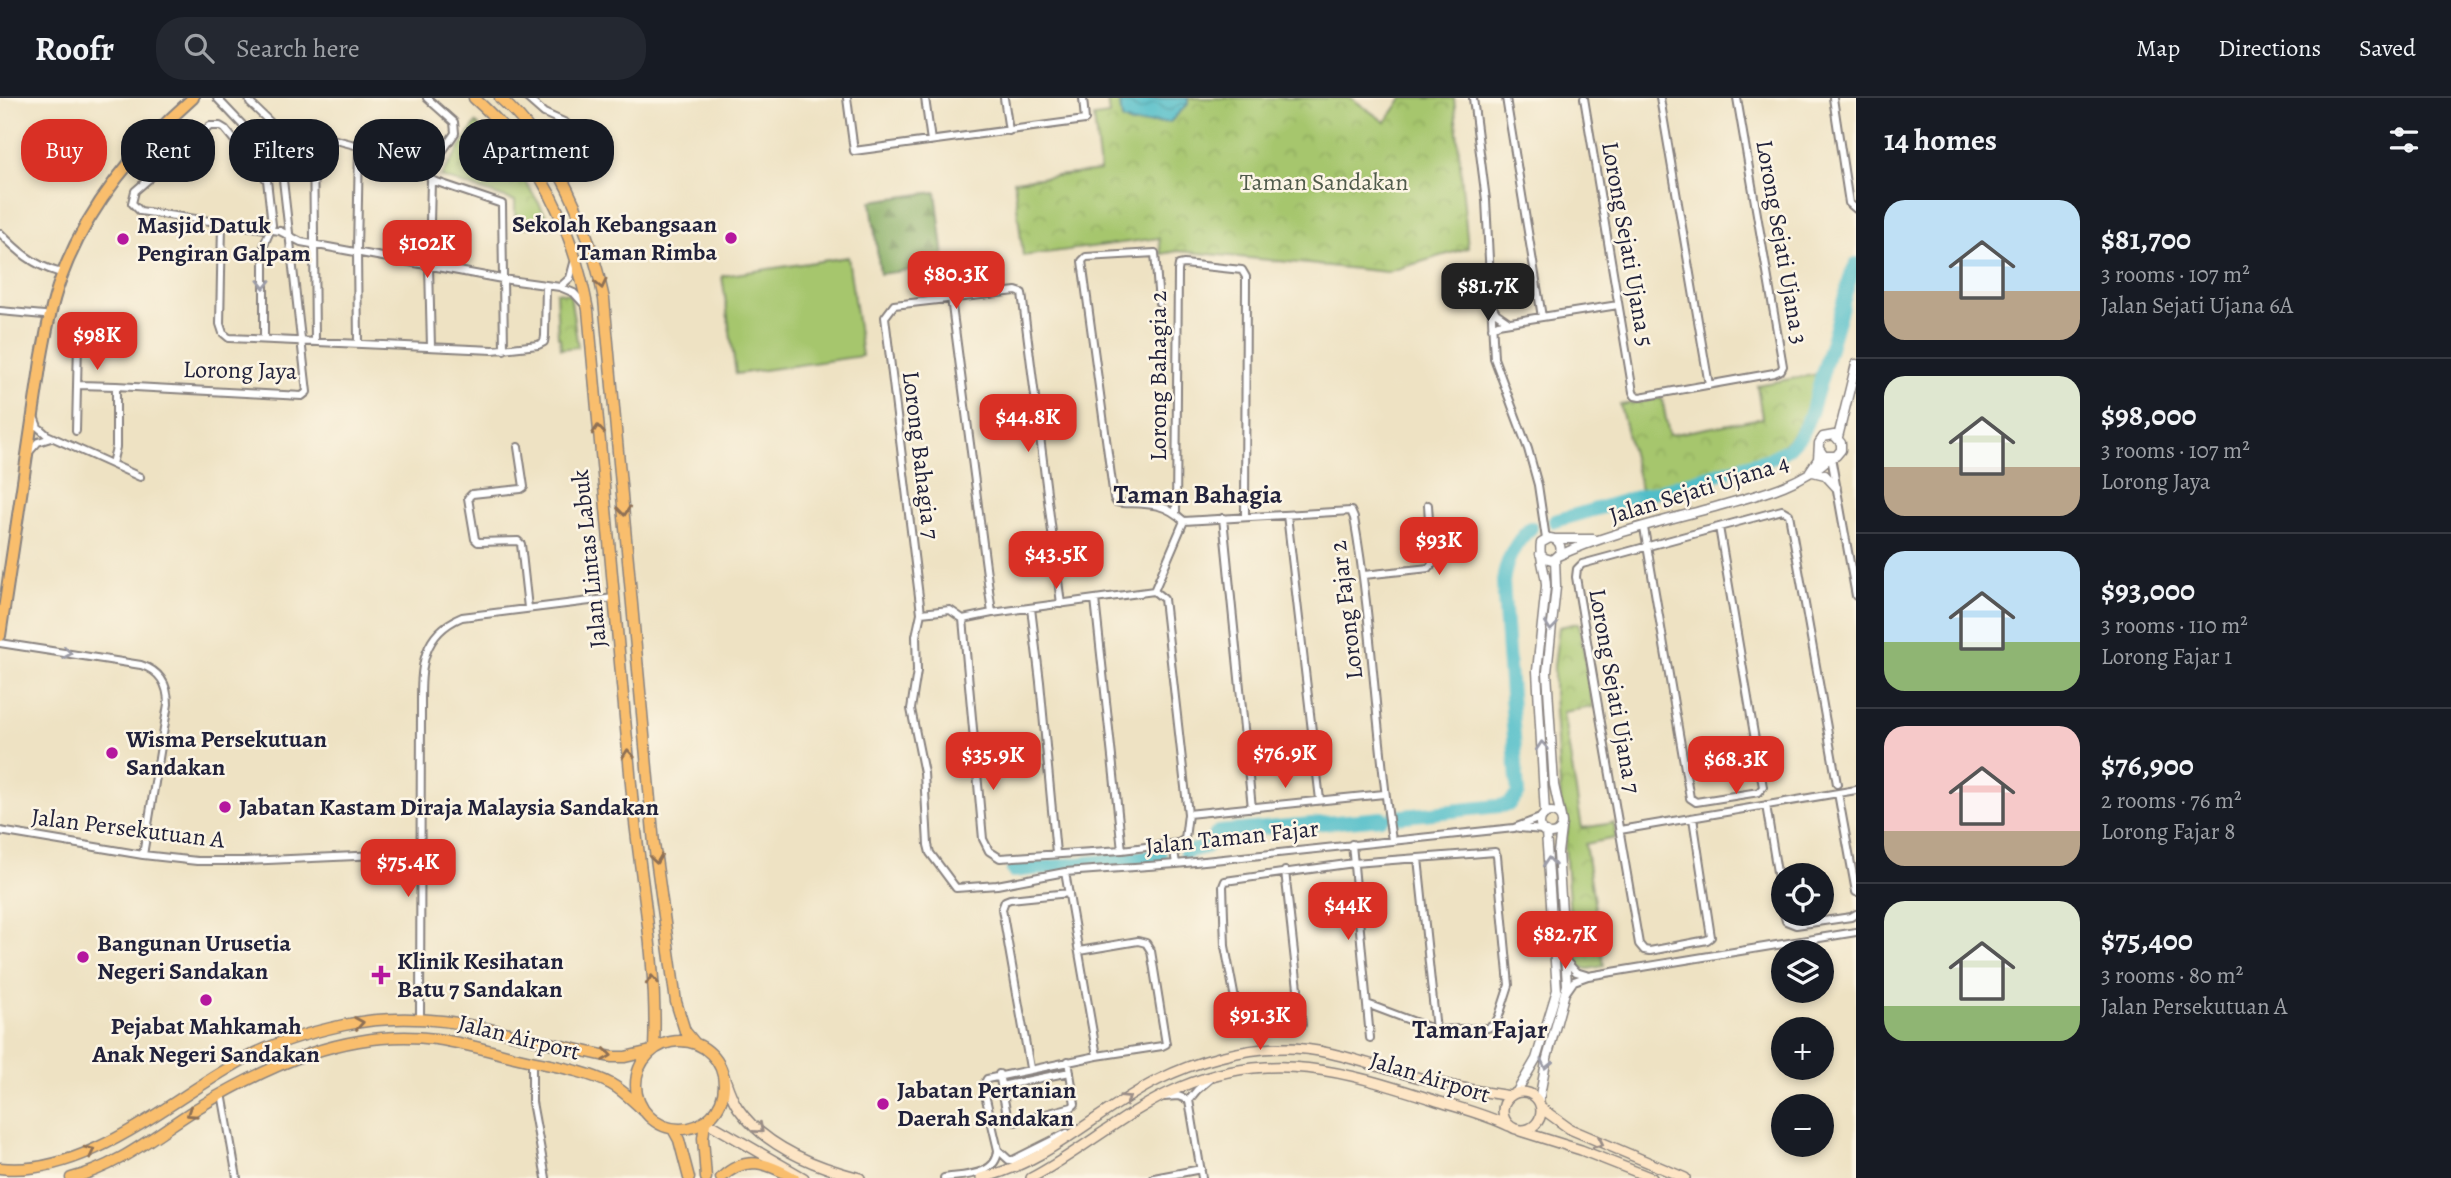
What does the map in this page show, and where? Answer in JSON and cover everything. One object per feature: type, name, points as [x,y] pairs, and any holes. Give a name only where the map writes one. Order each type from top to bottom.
[{"type":"highway","points":[[0,600],[35,360],[44,315],[58,272],[106,183],[118,167],[186,98]]},
{"type":"highway","points":[[0,636],[49,317],[67,262],[111,185],[138,152],[193,98]]},
{"type":"main road","name":"Jalan Lintas Labuk","points":[[474,98],[505,128],[534,164],[557,208],[575,253],[588,310],[638,853],[652,972],[655,1013],[652,1049]]},
{"type":"main road","name":"Jalan Lintas Labuk","points":[[506,100],[544,150],[572,198],[602,289],[629,554],[654,844],[676,1002],[685,1031],[694,1042]]},
{"type":"main road","name":"Jalan Airport","points":[[0,1168],[24,1169],[86,1154],[252,1055],[280,1044],[353,1024],[420,1018],[518,1034],[612,1056],[631,1056],[652,1049]]},
{"type":"main road","name":"Jalan Airport","points":[[71,1178],[84,1175],[127,1154],[222,1093],[261,1072],[307,1054],[344,1044],[379,1039],[435,1039],[480,1048],[610,1083],[644,1111]]},
{"type":"main road","points":[[804,1178],[706,1122],[685,1129],[673,1129],[657,1123],[644,1111],[637,1099],[635,1086],[642,1061],[652,1049],[668,1041],[694,1042],[707,1049],[717,1060],[737,1107],[761,1133],[784,1149],[833,1171],[858,1177]]},
{"type":"main road","name":"Jalan Airport","points":[[981,1178],[1021,1164],[1159,1080],[1196,1065],[1254,1051],[1288,1048],[1338,1055],[1421,1079],[1513,1094]]},
{"type":"main road","name":"Jalan Airport","points":[[1031,1178],[1178,1088],[1214,1075],[1273,1066],[1310,1067],[1356,1076],[1480,1113],[1509,1126]]},
{"type":"main road","points":[[706,1178],[703,1138],[706,1122],[722,1099],[723,1073]]},
{"type":"main road","points":[[1652,1178],[1509,1126],[1505,1121],[1503,1107],[1513,1094],[1529,1093],[1570,1129],[1685,1178]]},
{"type":"main road","points":[[1520,1131],[1529,1130],[1536,1125],[1541,1117],[1540,1105]]},
{"type":"main road","points":[[673,1129],[679,1140],[689,1178]]},
{"type":"main road","points":[[721,1178],[736,1167],[758,1163],[769,1164],[794,1178]]},
{"type":"street","points":[[180,109],[199,98]]},
{"type":"street","points":[[249,98],[250,103],[267,119]]},
{"type":"street","points":[[427,98],[454,122],[456,127],[445,148]]},
{"type":"street","points":[[527,98],[544,113],[556,119]]},
{"type":"street","points":[[847,98],[854,151],[1085,120],[1083,98]]},
{"type":"street","points":[[925,98],[931,141]]},
{"type":"street","points":[[1004,98],[1009,131]]},
{"type":"street","points":[[1474,98],[1486,200],[1492,345],[1497,369],[1528,449],[1550,539],[1560,546],[1547,672],[1554,785],[1561,817],[1558,853],[1566,993],[1546,1062],[1540,1105]]},
{"type":"street","points":[[1506,98],[1542,317]]},
{"type":"street","name":"Lorong Sejati Ujana 5","points":[[1584,98],[1635,396]]},
{"type":"street","points":[[1660,98],[1709,385]]},
{"type":"street","name":"Lorong Sejati Ujana 3","points":[[1635,396],[1774,373],[1783,366],[1737,98]]},
{"type":"street","points":[[1833,98],[1849,203],[1856,209]]},
{"type":"street","points":[[220,99],[238,119]]},
{"type":"street","points":[[264,339],[264,246],[270,230],[272,225],[267,180],[225,129],[215,125],[206,127],[135,191],[132,203],[140,211],[222,224],[270,230],[280,231],[301,242],[560,287],[574,293],[588,310]]},
{"type":"street","points":[[284,182],[300,341]]},
{"type":"street","points":[[313,182],[315,342]]},
{"type":"street","points":[[358,182],[358,344]]},
{"type":"street","points":[[431,182],[431,347]]},
{"type":"street","points":[[437,182],[502,204],[504,349]]},
{"type":"street","points":[[222,224],[220,324],[223,333],[229,338],[504,349],[538,345],[544,342],[546,285]]},
{"type":"street","points":[[0,233],[30,261],[58,272]]},
{"type":"street","points":[[560,287],[570,278],[575,253]]},
{"type":"street","points":[[1154,591],[1184,521],[1176,513],[1158,504],[1122,503],[1116,502],[1114,498],[1083,261],[1086,257],[1155,253],[1159,303]]},
{"type":"street","name":"Lorong Bahagia 2","points":[[1176,513],[1179,265],[1184,264],[1241,270],[1245,273],[1245,516]]},
{"type":"street","points":[[992,613],[951,298],[1016,290],[1022,293],[1061,604]]},
{"type":"street","name":"Lorong Bahagia 7","points":[[951,298],[894,305],[885,317],[921,613],[916,636],[917,671],[911,709],[924,773],[926,840],[930,853],[956,888]]},
{"type":"street","points":[[1490,302],[1496,313],[1508,322]]},
{"type":"street","points":[[1492,328],[1508,322],[1618,305]]},
{"type":"street","points":[[0,311],[44,315]]},
{"type":"street","points":[[1492,345],[1500,329],[1508,322]]},
{"type":"street","name":"Lorong Jaya","points":[[116,386],[302,396],[307,390],[300,341]]},
{"type":"street","points":[[76,430],[78,342]]},
{"type":"street","points":[[1834,435],[1856,364]]},
{"type":"street","points":[[78,385],[116,386],[116,447],[113,464]]},
{"type":"street","points":[[33,411],[38,427],[53,438],[140,477]]},
{"type":"street","points":[[1833,457],[1824,456],[1820,450],[1821,439],[1834,435]]},
{"type":"street","points":[[1834,435],[1842,447],[1833,457],[1856,597]]},
{"type":"street","points":[[26,459],[38,442],[53,438]]},
{"type":"street","points":[[518,447],[524,487],[472,494],[468,498],[475,540],[518,541],[521,544],[528,608]]},
{"type":"street","name":"Jalan Sejati Ujana 4","points":[[1809,474],[1820,450]]},
{"type":"street","name":"Jalan Sejati Ujana 4","points":[[1550,539],[1573,541],[1603,538],[1643,528],[1787,486],[1833,457]]},
{"type":"street","points":[[1809,474],[1825,475],[1837,489]]},
{"type":"street","points":[[1364,575],[1429,568],[1432,564],[1428,505]]},
{"type":"street","name":"Lorong Sejati Ujana 7","points":[[1693,818],[1711,937],[1707,940],[1644,950],[1639,944],[1576,577],[1577,569],[1582,564],[1786,510],[1789,514],[1837,784]]},
{"type":"street","name":"Lorong Fajar 2","points":[[1184,521],[1351,512],[1364,575],[1384,794],[1392,840]]},
{"type":"street","points":[[1287,515],[1320,800]]},
{"type":"street","points":[[1223,518],[1252,808]]},
{"type":"street","points":[[1643,528],[1692,801],[1762,789],[1719,527]]},
{"type":"street","name":"Jalan Sejati Ujana 4","points":[[1557,557],[1603,538]]},
{"type":"street","points":[[1513,1094],[1536,1059],[1557,990],[1544,831],[1541,823],[1544,816],[1537,686],[1546,586],[1540,554],[1541,543],[1550,539]]},
{"type":"street","points":[[1540,554],[1548,560],[1557,557]]},
{"type":"street","points":[[921,613],[950,610],[963,619],[1154,591],[1164,599],[1188,814],[1185,839],[1173,844],[1122,850],[1000,858],[989,851],[984,839],[963,619]]},
{"type":"street","points":[[420,1018],[421,705],[424,654],[439,631],[450,622],[472,615],[614,598]]},
{"type":"street","points":[[1095,599],[1122,850]]},
{"type":"street","points":[[1031,608],[1056,853]]},
{"type":"street","points":[[0,643],[141,665],[156,672],[162,679],[168,693],[168,704],[144,855]]},
{"type":"street","points":[[1620,830],[1856,790]]},
{"type":"street","points":[[1838,793],[1856,892]]},
{"type":"street","points":[[1188,814],[1384,794]]},
{"type":"street","points":[[1766,805],[1776,863]]},
{"type":"street","points":[[1514,828],[1552,812],[1561,817]]},
{"type":"street","points":[[1514,828],[1552,834],[1561,828]]},
{"type":"street","name":"Jalan Taman Fajar","points":[[956,888],[997,885],[1065,872],[1176,864],[1514,828]]},
{"type":"street","name":"Jalan Persekutuan A","points":[[0,831],[144,855],[197,860],[244,861],[422,853]]},
{"type":"street","points":[[1173,844],[1176,864]]},
{"type":"street","points":[[1352,844],[1370,1038]]},
{"type":"street","points":[[1234,994],[1225,946],[1225,881],[1231,878],[1354,863],[1495,852],[1509,985],[1495,1024],[1488,1028],[1436,1030],[1367,1004]]},
{"type":"street","points":[[1418,858],[1436,1030]]},
{"type":"street","points":[[1284,871],[1302,1025]]},
{"type":"street","points":[[1065,872],[1097,1056]]},
{"type":"street","points":[[1030,1068],[1002,909],[1005,901],[1010,899],[1069,893]]},
{"type":"street","points":[[1834,920],[1856,914]]},
{"type":"street","points":[[1566,993],[1574,981],[1588,976],[1856,932]]},
{"type":"street","points":[[944,1178],[987,1170],[998,1159],[984,1086],[987,1079],[1030,1068],[1162,1046],[1167,1040],[1151,951],[1146,943],[1134,941],[1079,951]]},
{"type":"street","points":[[1566,961],[1576,972],[1588,976]]},
{"type":"street","points":[[999,1074],[1008,1120],[1015,1122],[1075,1104],[1068,1061]]},
{"type":"street","points":[[532,1062],[533,1102],[546,1178]]},
{"type":"street","points":[[1001,1086],[1070,1072]]},
{"type":"street","points":[[1202,1178],[1189,1100],[1214,1075]]},
{"type":"street","points":[[222,1093],[237,1178]]},
{"type":"street","points":[[1162,1097],[1178,1096],[1189,1100]]},
{"type":"street","points":[[998,1150],[1009,1160],[1021,1158],[1099,1116]]},
{"type":"street","points":[[1154,1178],[1181,1176],[1201,1169]]},
{"type":"street","points":[[858,1177],[867,1178]]},
{"type":"green space","name":"Taman Sandakan","points":[[1107,98],[1351,98],[1385,122],[1403,98],[1454,98],[1468,248],[1387,272],[1178,251],[1161,254],[1159,238],[1023,256],[1014,181],[1100,171],[1094,117],[1109,115]]},
{"type":"green space","points":[[459,149],[459,182],[525,182],[552,227],[515,227],[515,201],[445,178],[445,171]]},
{"type":"green space","points":[[936,192],[945,266],[880,274],[871,201]]},
{"type":"green space","points":[[848,257],[862,356],[736,374],[722,276]]},
{"type":"green space","points":[[556,292],[570,294],[578,347],[561,349]]},
{"type":"green space","points":[[1818,374],[1801,422],[1778,449],[1766,456],[1641,490],[1620,405],[1662,398],[1669,435],[1762,418],[1757,385]]},
{"type":"green space","points":[[1579,623],[1593,707],[1563,712],[1582,828],[1614,823],[1616,838],[1585,844],[1604,966],[1588,969],[1577,966],[1573,958],[1565,846],[1569,823],[1561,803],[1554,695],[1554,666],[1559,627]]},
{"type":"water","points":[[1119,98],[1188,98],[1188,104],[1170,122],[1131,124],[1122,119]]},
{"type":"waterway","points":[[1555,521],[1769,459],[1788,449],[1801,435],[1811,413],[1856,264]]},
{"type":"waterway","points":[[1395,817],[1508,805],[1518,794],[1503,582],[1512,552],[1531,528]]},
{"type":"waterway","points":[[1186,852],[1206,847],[1218,832],[1382,818]]},
{"type":"waterway","points":[[1013,871],[1160,855]]},
{"type":"place","name":"Sekolah Kebangsaan Taman Rimba","points":[[731,238]]},
{"type":"place","name":"Masjid Datuk Pengiran Galpam","points":[[123,239]]},
{"type":"place","name":"Wisma Persekutuan Sandakan","points":[[112,753]]},
{"type":"place","name":"Jabatan Kastam Diraja Malaysia Sandakan","points":[[225,807]]},
{"type":"place","name":"Bangunan Urusetia Negeri Sandakan","points":[[83,957]]},
{"type":"place","name":"Klinik Kesihatan Batu 7 Sandakan","points":[[381,975]]},
{"type":"place","name":"Pejabat Mahkamah Anak Negeri Sandakan","points":[[206,1000]]},
{"type":"place","name":"Jabatan Pertanian Daerah Sandakan","points":[[883,1104]]},
{"type":"district","name":"Taman Bahagia","points":[[1198,494]]},
{"type":"district","name":"Taman Fajar","points":[[1480,1029]]}]
